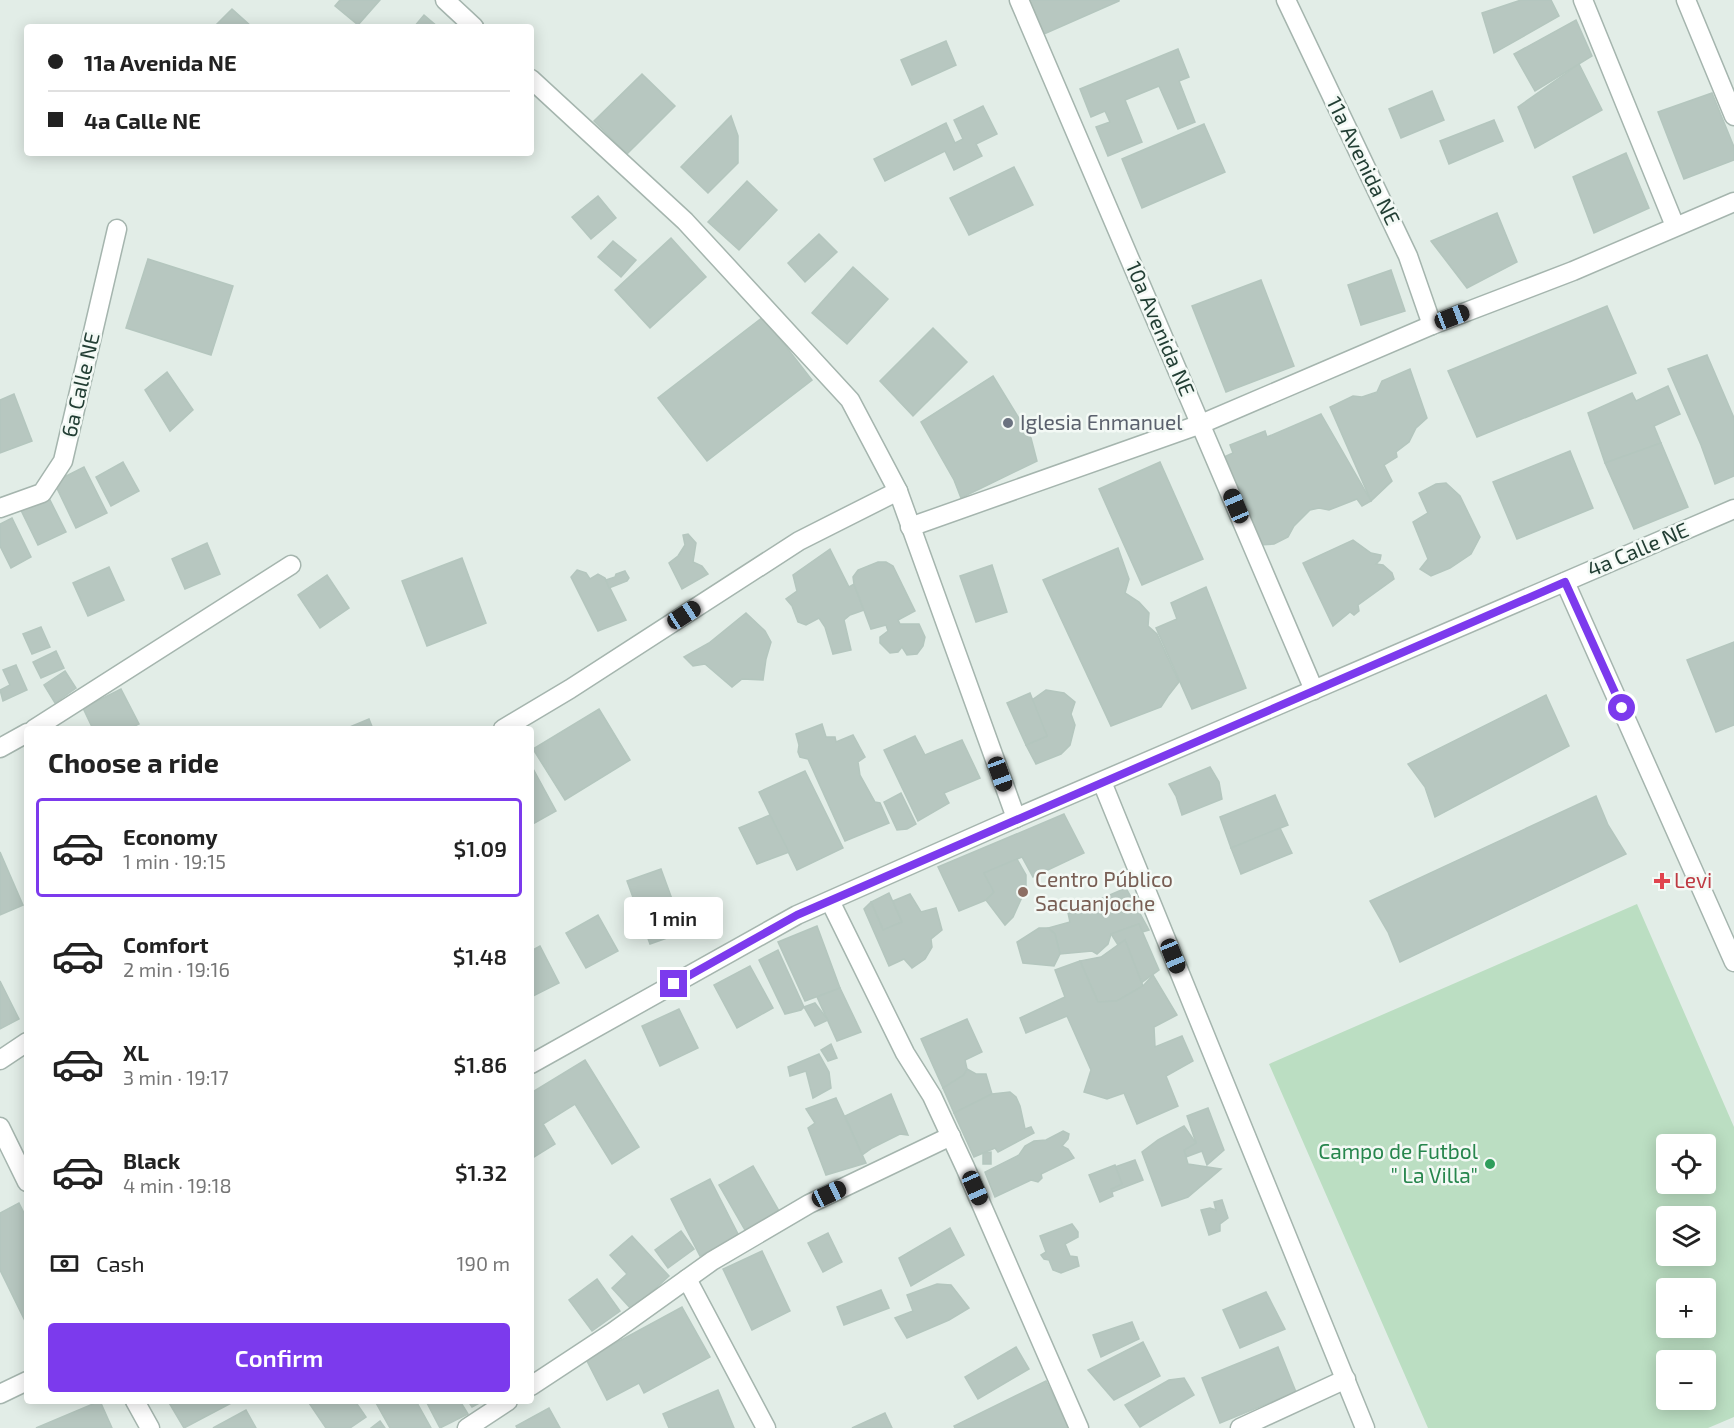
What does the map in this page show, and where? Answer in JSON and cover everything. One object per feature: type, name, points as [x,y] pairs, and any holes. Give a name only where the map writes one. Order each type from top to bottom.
[{"type":"street","points":[[445,0],[471,24]]},
{"type":"street","name":"10a Avenida NE","points":[[1020,0],[1314,690]]},
{"type":"street","name":"11a Avenida NE","points":[[1286,0],[1408,256],[1432,324]]},
{"type":"street","points":[[1583,0],[1675,226]]},
{"type":"street","points":[[1686,0],[1734,116]]},
{"type":"street","points":[[534,82],[685,221],[850,400],[898,491],[1016,818]]},
{"type":"street","points":[[910,527],[1201,424],[1432,324],[1574,272],[1675,226],[1732,207]]},
{"type":"street","name":"6a Calle NE","points":[[0,508],[42,493],[63,461],[117,229]]},
{"type":"street","points":[[508,726],[570,689],[799,541],[898,491]]},
{"type":"street","name":"4a Calle NE","points":[[534,1062],[797,915],[1016,818],[1734,509]]},
{"type":"street","points":[[39,726],[291,565]]},
{"type":"street","points":[[1565,582],[1734,962]]},
{"type":"street","points":[[0,748],[24,735]]},
{"type":"street","points":[[1102,782],[1365,1428]]},
{"type":"street","points":[[830,901],[900,1044],[932,1096],[951,1136],[1079,1428]]},
{"type":"street","points":[[0,1060],[24,1044]]},
{"type":"street","points":[[0,1127],[24,1176]]},
{"type":"street","points":[[534,1384],[613,1332],[712,1261],[809,1204],[951,1136]]},
{"type":"street","points":[[687,1279],[766,1428]]},
{"type":"street","points":[[1240,1428],[1346,1380]]},
{"type":"street","points":[[0,1394],[24,1382]]},
{"type":"street","points":[[137,1404],[150,1428]]},
{"type":"street","points":[[467,1428],[503,1404]]},
{"type":"green space","name":"Campo de Futbol \" La Villa\"","points":[[1637,904],[1734,1127],[1734,1417],[1708,1428],[1428,1428],[1269,1064]]},
{"type":"building","points":[[340,0],[380,0],[359,24],[335,6]]},
{"type":"building","points":[[1029,0],[1119,0],[1119,1],[1044,34]]},
{"type":"building","points":[[1521,0],[1551,0],[1559,16],[1494,53],[1482,13]]},
{"type":"building","points":[[232,9],[249,24],[217,24]]},
{"type":"building","points":[[424,15],[434,24],[416,24]]},
{"type":"building","points":[[1576,20],[1592,56],[1535,91],[1514,54]]},
{"type":"building","points":[[946,41],[956,65],[912,85],[901,60]]},
{"type":"building","points":[[1178,49],[1189,77],[1179,81],[1195,122],[1178,129],[1159,86],[1125,100],[1142,142],[1108,156],[1096,127],[1110,122],[1105,111],[1091,117],[1080,89]]},
{"type":"building","points":[[1579,64],[1602,110],[1535,148],[1518,107]]},
{"type":"building","points":[[642,74],[675,106],[627,154],[594,121]]},
{"type":"building","points":[[1432,91],[1444,120],[1401,138],[1389,109]]},
{"type":"building","points":[[1712,93],[1734,147],[1734,160],[1684,179],[1658,112]]},
{"type":"building","points":[[983,106],[997,134],[976,144],[982,156],[954,170],[945,151],[885,181],[874,159],[946,123],[955,143],[963,139],[954,120]]},
{"type":"building","points":[[731,116],[738,136],[738,163],[708,193],[681,167]]},
{"type":"building","points":[[1494,120],[1503,141],[1449,164],[1440,141]]},
{"type":"building","points":[[1204,124],[1225,172],[1142,208],[1122,159]]},
{"type":"building","points":[[1626,153],[1649,208],[1594,233],[1573,177]]},
{"type":"building","points":[[1014,167],[1033,205],[969,235],[950,198]]},
{"type":"building","points":[[747,181],[777,210],[739,250],[708,222]]},
{"type":"building","points":[[598,196],[616,218],[591,239],[572,217]]},
{"type":"building","points":[[1497,213],[1517,262],[1467,288],[1431,241]]},
{"type":"building","points":[[819,234],[837,252],[805,282],[788,263]]},
{"type":"building","points":[[671,238],[706,277],[650,328],[615,290]]},
{"type":"building","points":[[613,241],[636,260],[621,277],[598,257]]},
{"type":"building","points":[[148,259],[233,286],[211,355],[126,328]]},
{"type":"building","points":[[853,267],[888,299],[847,344],[812,313]]},
{"type":"building","points":[[1391,270],[1405,311],[1361,325],[1348,285]]},
{"type":"building","points":[[1261,280],[1294,366],[1226,392],[1192,306]]},
{"type":"building","points":[[1607,306],[1636,373],[1477,437],[1448,371]]},
{"type":"building","points":[[763,317],[812,380],[707,461],[658,398]]},
{"type":"building","points":[[933,328],[967,362],[913,416],[880,381]]},
{"type":"building","points":[[1707,355],[1734,418],[1734,476],[1715,484],[1668,369]]},
{"type":"building","points":[[1410,369],[1427,418],[1416,428],[1409,442],[1396,452],[1397,457],[1384,465],[1392,481],[1371,501],[1330,407],[1353,396],[1362,397],[1377,392],[1382,381]]},
{"type":"building","points":[[167,372],[193,410],[170,431],[145,390]]},
{"type":"building","points":[[993,376],[1031,438],[1037,461],[961,498],[954,480],[921,422]]},
{"type":"building","points":[[1668,386],[1680,414],[1654,426],[1661,443],[1605,463],[1588,413],[1632,393],[1636,401]]},
{"type":"building","points":[[14,394],[32,441],[0,453],[0,400]]},
{"type":"building","points":[[1321,414],[1371,501],[1362,506],[1357,499],[1329,510],[1319,508],[1310,510],[1294,526],[1288,537],[1274,544],[1259,545],[1222,458],[1233,453],[1230,445],[1265,431],[1267,437]]},
{"type":"building","points":[[1661,443],[1688,507],[1634,529],[1605,463]]},
{"type":"building","points":[[1570,451],[1593,508],[1517,539],[1493,482]]},
{"type":"building","points":[[123,462],[139,491],[111,506],[96,477]]},
{"type":"building","points":[[1160,462],[1203,559],[1142,585],[1099,489]]},
{"type":"building","points":[[84,467],[107,513],[76,528],[54,482]]},
{"type":"building","points":[[1446,483],[1460,496],[1480,537],[1471,554],[1450,568],[1431,576],[1420,569],[1428,559],[1413,522],[1428,513],[1419,493],[1436,484]]},
{"type":"building","points":[[42,484],[66,532],[38,545],[15,498]]},
{"type":"building","points":[[12,518],[31,557],[11,568],[0,546],[0,524]]},
{"type":"building","points":[[688,534],[696,543],[693,562],[702,566],[708,574],[682,589],[669,563],[678,556],[685,545],[683,535]]},
{"type":"building","points":[[1353,540],[1371,553],[1381,555],[1376,564],[1383,565],[1392,573],[1394,579],[1358,605],[1359,611],[1354,615],[1350,612],[1333,626],[1303,563]]},
{"type":"building","points":[[207,543],[220,574],[185,589],[172,559]]},
{"type":"building","points":[[1118,548],[1129,579],[1125,593],[1139,602],[1149,613],[1148,626],[1157,634],[1179,682],[1161,707],[1111,726],[1043,580]]},
{"type":"building","points":[[830,549],[849,587],[854,584],[864,610],[844,620],[851,650],[833,654],[825,627],[819,618],[806,625],[798,622],[792,606],[786,599],[797,591],[793,575]]},
{"type":"building","points":[[462,558],[486,623],[427,646],[402,581]]},
{"type":"building","points":[[878,562],[886,562],[893,566],[915,611],[898,620],[900,624],[919,624],[925,637],[923,646],[917,654],[907,655],[902,647],[898,652],[890,653],[880,643],[880,637],[888,631],[886,625],[871,629],[853,577],[858,570]]},
{"type":"building","points":[[992,565],[1007,612],[976,622],[960,576]]},
{"type":"building","points":[[109,567],[124,600],[88,616],[73,583]]},
{"type":"building","points":[[577,570],[586,573],[590,579],[598,574],[605,578],[626,620],[598,631],[571,577]]},
{"type":"building","points":[[625,571],[629,578],[627,581],[609,588],[606,580]]},
{"type":"building","points":[[327,575],[349,608],[320,628],[298,595]]},
{"type":"building","points":[[1206,587],[1246,688],[1192,709],[1156,628],[1177,619],[1171,603]]},
{"type":"building","points":[[746,613],[765,631],[771,642],[763,680],[742,679],[732,687],[705,664],[693,666],[684,657],[709,643]]},
{"type":"building","points":[[41,627],[50,647],[32,654],[23,634]]},
{"type":"building","points":[[1734,642],[1734,725],[1716,732],[1687,660]]},
{"type":"building","points":[[56,651],[64,668],[41,678],[33,662]]},
{"type":"building","points":[[16,665],[27,690],[3,701],[0,690],[10,685],[3,670]]},
{"type":"building","points":[[65,671],[76,688],[55,703],[44,685]]},
{"type":"building","points":[[121,689],[139,724],[135,726],[92,726],[83,708]]},
{"type":"building","points":[[1046,690],[1064,693],[1075,702],[1071,714],[1075,725],[1070,745],[1061,754],[1036,764],[1026,745],[1047,736],[1032,700]]},
{"type":"building","points":[[1030,693],[1047,736],[1026,745],[1007,703]]},
{"type":"building","points":[[1546,695],[1569,746],[1435,817],[1425,787],[1408,764]]},
{"type":"building","points":[[599,709],[630,760],[565,800],[534,748]]},
{"type":"building","points":[[369,719],[372,726],[352,726]]},
{"type":"building","points":[[822,724],[826,737],[835,737],[836,742],[853,735],[865,757],[858,762],[860,775],[875,802],[880,803],[889,823],[845,841],[808,759],[800,757],[798,752],[796,734]]},
{"type":"building","points":[[915,736],[925,755],[962,740],[980,778],[944,793],[949,803],[918,821],[884,750]]},
{"type":"building","points":[[1210,767],[1219,782],[1222,799],[1182,815],[1176,796],[1169,784]]},
{"type":"building","points":[[534,771],[556,811],[534,823]]},
{"type":"building","points":[[805,771],[843,848],[797,870],[759,792]]},
{"type":"building","points":[[901,793],[916,824],[907,829],[897,830],[884,802]]},
{"type":"building","points":[[1275,795],[1288,825],[1231,848],[1220,817]]},
{"type":"building","points":[[1596,796],[1608,825],[1626,854],[1400,962],[1388,932],[1370,901]]},
{"type":"building","points":[[1064,814],[1084,853],[1033,877],[1022,857],[984,873],[994,892],[986,900],[959,911],[938,867]]},
{"type":"building","points":[[770,815],[789,852],[757,864],[739,828]]},
{"type":"building","points":[[1280,828],[1292,853],[1241,874],[1231,848]]},
{"type":"building","points":[[0,852],[23,905],[0,915]]},
{"type":"building","points":[[1017,859],[1026,875],[1026,888],[1013,917],[1005,925],[986,900],[994,892],[984,873]]},
{"type":"building","points":[[661,869],[684,932],[650,944],[627,881]]},
{"type":"building","points":[[1126,888],[1149,930],[1142,932],[1139,924],[1111,934],[1108,944],[1097,954],[1092,951],[1060,954],[1055,934],[1048,928],[1070,922],[1068,913]]},
{"type":"building","points":[[889,893],[902,922],[883,930],[871,902]]},
{"type":"building","points":[[910,894],[921,912],[936,908],[942,930],[931,939],[932,947],[925,959],[912,968],[904,959],[889,966],[864,909],[871,902],[883,930],[902,922],[893,901]]},
{"type":"building","points":[[598,915],[618,951],[586,968],[566,933]]},
{"type":"building","points":[[1139,924],[1159,970],[1141,983],[1125,940],[1118,945],[1111,934]]},
{"type":"building","points":[[817,926],[840,988],[805,1001],[778,942]]},
{"type":"building","points":[[1039,928],[1048,928],[1055,934],[1060,954],[1054,966],[1023,963],[1017,942]]},
{"type":"building","points":[[1125,940],[1143,986],[1117,1001],[1098,1002],[1080,961],[1101,957]]},
{"type":"building","points":[[540,946],[559,983],[534,996],[534,949]]},
{"type":"building","points":[[778,950],[804,1007],[785,1014],[759,960]]},
{"type":"building","points":[[1080,961],[1098,1002],[1117,1001],[1143,986],[1153,975],[1177,1015],[1154,1027],[1155,1047],[1182,1036],[1193,1061],[1166,1076],[1178,1106],[1137,1124],[1124,1093],[1107,1099],[1084,1092],[1091,1070],[1067,1016],[1026,1033],[1020,1018],[1065,997],[1055,970]]},
{"type":"building","points":[[750,966],[773,1008],[737,1028],[714,985]]},
{"type":"building","points":[[0,981],[19,1019],[0,1029]]},
{"type":"building","points":[[840,988],[861,1032],[837,1041],[817,997]]},
{"type":"building","points":[[815,1003],[828,1020],[815,1026],[804,1007]]},
{"type":"building","points":[[679,1009],[698,1048],[660,1066],[642,1026]]},
{"type":"building","points":[[967,1019],[982,1052],[965,1060],[967,1069],[964,1075],[943,1088],[921,1039]]},
{"type":"building","points":[[831,1044],[837,1058],[828,1061],[821,1050]]},
{"type":"building","points":[[819,1054],[829,1072],[831,1088],[813,1098],[806,1071],[790,1076],[788,1067]]},
{"type":"building","points":[[585,1060],[639,1147],[612,1164],[575,1104],[543,1124],[555,1144],[534,1157],[534,1091]]},
{"type":"building","points":[[967,1069],[976,1074],[986,1074],[992,1094],[954,1113],[943,1088],[964,1075]]},
{"type":"building","points":[[1010,1092],[1016,1097],[1020,1106],[1025,1129],[1031,1127],[1034,1133],[998,1152],[995,1148],[974,1157],[954,1113],[992,1094]]},
{"type":"building","points":[[891,1094],[908,1135],[900,1134],[862,1155],[845,1116]]},
{"type":"building","points":[[836,1098],[866,1163],[826,1175],[808,1128],[815,1123],[806,1109]]},
{"type":"building","points":[[1208,1108],[1224,1150],[1207,1165],[1202,1151],[1186,1157],[1184,1150],[1196,1143],[1187,1116]]},
{"type":"building","points":[[1184,1126],[1196,1143],[1184,1150],[1188,1164],[1221,1169],[1188,1197],[1162,1206],[1142,1152]]},
{"type":"building","points":[[1063,1131],[1069,1134],[1062,1146],[1068,1149],[1074,1158],[1041,1174],[1042,1178],[1038,1182],[1031,1180],[995,1197],[985,1172],[1019,1155],[1025,1146],[1034,1141],[1046,1140]]},
{"type":"building","points":[[991,1152],[991,1164],[983,1164],[983,1153]]},
{"type":"building","points":[[1135,1160],[1143,1180],[1112,1192],[1111,1189],[1122,1184],[1115,1167]]},
{"type":"building","points":[[1115,1165],[1122,1184],[1111,1189],[1113,1196],[1100,1202],[1089,1175]]},
{"type":"building","points":[[753,1166],[779,1211],[745,1230],[719,1185]]},
{"type":"building","points":[[710,1179],[739,1236],[700,1256],[671,1199]]},
{"type":"building","points":[[1222,1200],[1228,1218],[1220,1224],[1220,1231],[1209,1235],[1201,1210],[1210,1208],[1216,1210],[1214,1202]]},
{"type":"building","points":[[19,1203],[24,1213],[24,1319],[0,1270],[0,1213]]},
{"type":"building","points":[[1072,1224],[1078,1232],[1078,1237],[1065,1244],[1070,1256],[1077,1257],[1079,1266],[1061,1273],[1053,1270],[1049,1260],[1044,1259],[1041,1255],[1046,1252],[1040,1236]]},
{"type":"building","points":[[950,1228],[964,1255],[911,1286],[899,1258]]},
{"type":"building","points":[[681,1231],[694,1249],[668,1268],[655,1250]]},
{"type":"building","points":[[828,1233],[842,1262],[823,1272],[808,1243]]},
{"type":"building","points":[[632,1236],[669,1276],[632,1310],[612,1288],[627,1274],[610,1255]]},
{"type":"building","points":[[762,1251],[790,1311],[752,1330],[723,1269]]},
{"type":"building","points":[[597,1279],[620,1311],[592,1331],[569,1300]]},
{"type":"building","points":[[937,1284],[951,1285],[969,1308],[949,1320],[907,1338],[895,1318],[913,1311],[907,1295]]},
{"type":"building","points":[[881,1290],[889,1308],[844,1325],[837,1307]]},
{"type":"building","points":[[1266,1292],[1285,1329],[1240,1348],[1223,1310]]},
{"type":"building","points":[[682,1307],[710,1357],[644,1393],[639,1383],[607,1400],[586,1359]]},
{"type":"building","points":[[1132,1322],[1139,1339],[1101,1357],[1093,1335]]},
{"type":"building","points":[[1143,1342],[1160,1376],[1114,1400],[1088,1370]]},
{"type":"building","points":[[1016,1347],[1029,1369],[978,1399],[965,1377]]},
{"type":"building","points":[[1278,1347],[1296,1392],[1220,1423],[1202,1378]]},
{"type":"building","points":[[1184,1378],[1194,1395],[1140,1427],[1125,1405],[1169,1380]]},
{"type":"building","points":[[1046,1381],[1069,1428],[955,1428],[954,1426]]},
{"type":"building","points":[[718,1390],[734,1428],[669,1428],[663,1414]]},
{"type":"building","points":[[93,1404],[101,1404],[112,1428],[36,1428]]},
{"type":"building","points":[[170,1404],[229,1404],[184,1428]]},
{"type":"building","points":[[310,1404],[357,1404],[366,1417],[350,1428],[326,1428]]},
{"type":"building","points":[[377,1404],[418,1404],[431,1428],[390,1428]]},
{"type":"building","points":[[428,1404],[462,1404],[468,1414],[440,1428]]},
{"type":"building","points":[[549,1408],[560,1428],[517,1428],[516,1426]]},
{"type":"building","points":[[246,1410],[256,1428],[213,1428]]},
{"type":"building","points":[[885,1413],[892,1428],[852,1428]]},
{"type":"building","points":[[380,1421],[385,1428],[371,1428]]},
{"type":"place","name":"Iglesia Enmanuel","points":[[1008,423]]},
{"type":"place","name":"Levi","points":[[1662,881]]},
{"type":"place","name":"Centro Público Sacuanjoche","points":[[1023,892]]},
{"type":"place","name":"Campo de Futbol \" La Villa\"","points":[[1490,1164]]},
{"type":"route","points":[[674,984],[797,915],[1016,818],[1565,582],[1622,708]]}]
